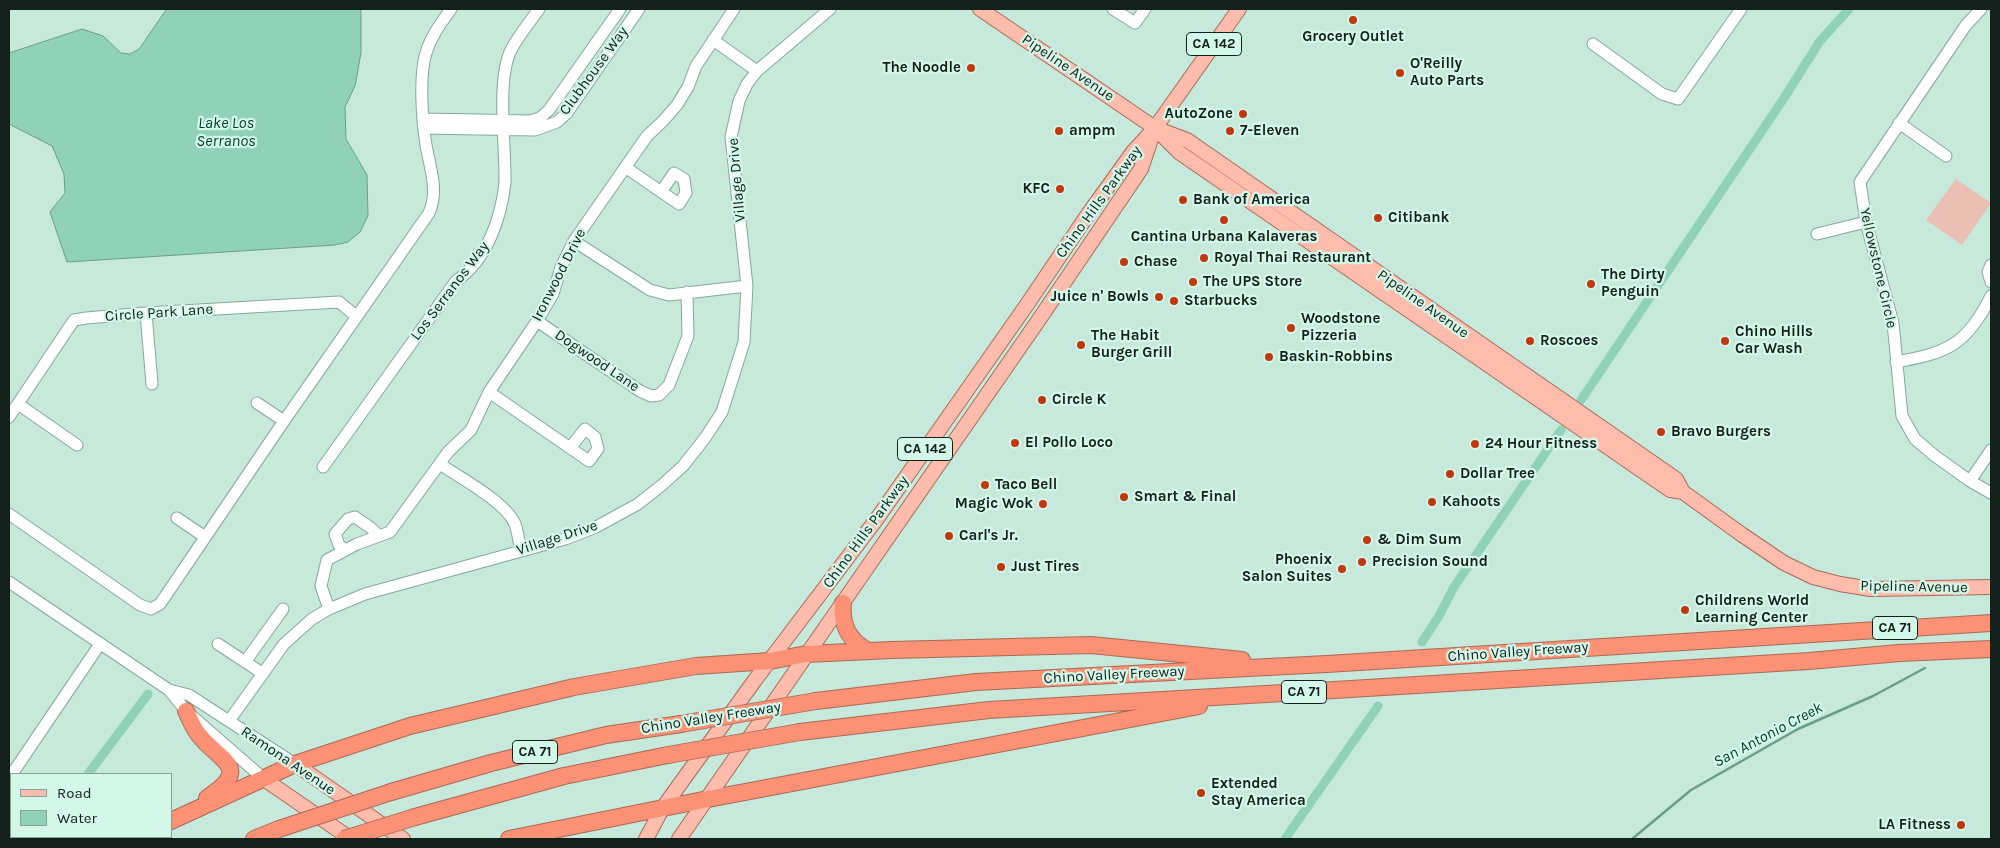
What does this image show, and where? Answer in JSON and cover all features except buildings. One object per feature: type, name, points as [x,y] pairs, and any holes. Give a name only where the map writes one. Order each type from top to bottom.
[{"type":"highway","points":[[843,602],[842,616],[850,637],[858,646],[868,651]]},
{"type":"highway","name":"Chino Valley Freeway","points":[[254,839],[391,792],[491,763],[606,735],[816,701],[976,682],[1297,665],[1991,623]]},
{"type":"highway","points":[[174,820],[295,764],[410,726],[574,687],[696,666],[770,661],[806,654],[1091,645],[1297,665]]},
{"type":"highway","name":"Chino Valley Freeway","points":[[344,839],[415,817],[564,776],[668,755],[800,732],[989,710],[1809,661],[1898,653],[1991,648]]},
{"type":"highway","points":[[509,839],[662,810],[708,799],[1261,694]]},
{"type":"highway","points":[[174,820],[221,789],[230,773],[228,762],[198,735],[186,711]]},
{"type":"main road","name":"Pipeline Avenue","points":[[980,9],[1155,128],[1187,140],[1581,421],[1670,490],[1683,492],[1796,570],[1826,581],[1870,589],[1991,587]]},
{"type":"main road","name":"Chino Hills Parkway","points":[[646,839],[662,810],[770,661],[876,520],[1127,159],[1155,128],[1239,9]]},
{"type":"main road","name":"Chino Hills Parkway","points":[[679,839],[1136,177],[1141,169],[1155,128]]},
{"type":"main road","name":"Ramona Avenue","points":[[295,764],[403,839]]},
{"type":"main road","name":"Ramona Avenue","points":[[264,779],[351,839]]},
{"type":"street","points":[[9,514],[140,605],[151,608],[160,604],[356,316],[429,213],[434,202],[435,190],[424,124],[423,79],[426,54],[436,31],[451,9]]},
{"type":"street","name":"Los Serranos Way","points":[[323,468],[456,280],[466,274],[489,240],[500,211],[504,190],[504,78],[506,63],[511,49],[539,9]]},
{"type":"street","name":"Clubhouse Way","points":[[504,125],[530,121],[540,118],[545,114],[620,9]]},
{"type":"street","name":"Clubhouse Way","points":[[424,124],[504,125],[535,130],[557,122],[566,114],[639,9]]},
{"type":"street","name":"Ironwood Drive","points":[[330,609],[321,586],[327,560],[345,550],[390,532],[448,452],[471,430],[489,392],[553,294],[561,267],[574,241],[647,136],[677,106],[688,87],[696,66],[734,9]]},
{"type":"street","name":"Village Drive","points":[[229,721],[284,644],[312,619],[365,594],[565,539],[596,527],[638,504],[683,466],[722,412],[744,342],[747,286],[731,137],[739,100],[747,84],[757,71],[830,9]]},
{"type":"street","points":[[1113,9],[1135,23],[1145,9]]},
{"type":"street","points":[[1593,44],[1662,94],[1678,99],[1741,9]]},
{"type":"street","name":"Yellowstone Circle","points":[[1981,9],[1966,25],[1860,182],[1866,222],[1892,323],[1902,416],[1915,439],[1970,481],[1991,493]]},
{"type":"street","points":[[712,40],[757,71]]},
{"type":"street","points":[[1899,124],[1946,156]]},
{"type":"street","points":[[625,167],[661,192]]},
{"type":"street","points":[[1817,234],[1866,222]]},
{"type":"street","points":[[574,241],[650,290],[669,295],[747,286]]},
{"type":"street","points":[[1991,265],[1988,272],[1991,282]]},
{"type":"street","name":"Dogwood Lane","points":[[537,320],[640,391],[652,396],[659,395],[670,385],[688,336],[687,292]]},
{"type":"street","points":[[1896,362],[1930,356],[1948,348],[1967,335],[1991,296]]},
{"type":"street","name":"Circle Park Lane","points":[[9,417],[74,320],[146,313],[339,302],[356,316]]},
{"type":"street","points":[[146,313],[152,384]]},
{"type":"street","points":[[489,392],[570,448]]},
{"type":"street","points":[[257,403],[284,421]]},
{"type":"street","points":[[18,404],[77,445]]},
{"type":"street","points":[[1970,481],[1991,450]]},
{"type":"street","points":[[440,464],[498,503],[509,513],[515,525],[521,551]]},
{"type":"street","points":[[345,550],[339,545],[336,534],[348,519],[355,517],[372,528],[379,536]]},
{"type":"street","points":[[177,518],[205,537]]},
{"type":"street","name":"Ramona Avenue","points":[[9,582],[170,690],[189,695],[295,764]]},
{"type":"street","points":[[245,662],[283,609]]},
{"type":"street","points":[[13,773],[100,644]]},
{"type":"street","points":[[218,644],[262,673]]},
{"type":"street","name":"Ramona Avenue","points":[[170,690],[186,711],[264,779]]},
{"type":"shaded area","points":[[1956,179],[1991,203],[1962,245],[1926,220]]},
{"type":"water","name":"Lake Los Serranos","points":[[167,9],[361,9],[361,53],[355,86],[345,107],[346,139],[367,175],[368,216],[360,232],[348,242],[335,245],[67,262],[50,212],[65,193],[64,174],[52,146],[9,124],[9,53],[82,29],[103,36],[121,53],[130,54],[139,49]]},
{"type":"waterway","points":[[1581,400],[1784,98],[1820,41],[1849,9]]},
{"type":"waterway","points":[[1422,642],[1439,616],[1454,587],[1561,430]]},
{"type":"waterway","name":"San Antonio Creek","points":[[1632,839],[1691,790],[1798,729],[1873,696],[1925,668]]},
{"type":"waterway","points":[[89,773],[148,694]]},
{"type":"waterway","points":[[1285,839],[1378,706]]},
{"type":"place","name":"Grocery Outlet","points":[[1353,20]]},
{"type":"place","name":"The Noodle","points":[[971,68]]},
{"type":"place","name":"O'Reilly Auto Parts","points":[[1400,73]]},
{"type":"place","name":"AutoZone","points":[[1243,114]]},
{"type":"place","name":"ampm","points":[[1059,131]]},
{"type":"place","name":"7-Eleven","points":[[1230,131]]},
{"type":"place","name":"KFC","points":[[1060,189]]},
{"type":"place","name":"Bank of America","points":[[1183,200]]},
{"type":"place","name":"Citibank","points":[[1378,218]]},
{"type":"place","name":"Cantina Urbana Kalaveras","points":[[1224,220]]},
{"type":"place","name":"Royal Thai Restaurant","points":[[1204,258]]},
{"type":"place","name":"Chase","points":[[1124,262]]},
{"type":"place","name":"The UPS Store","points":[[1193,282]]},
{"type":"place","name":"The Dirty Penguin","points":[[1591,284]]},
{"type":"place","name":"Juice n' Bowls","points":[[1159,297]]},
{"type":"place","name":"Starbucks","points":[[1174,301]]},
{"type":"place","name":"Woodstone Pizzeria","points":[[1291,328]]},
{"type":"place","name":"Roscoes","points":[[1530,341]]},
{"type":"place","name":"Chino Hills Car Wash","points":[[1725,341]]},
{"type":"place","name":"The Habit Burger Grill","points":[[1081,345]]},
{"type":"place","name":"Baskin-Robbins","points":[[1269,357]]},
{"type":"place","name":"Circle K","points":[[1042,400]]},
{"type":"place","name":"Bravo Burgers","points":[[1661,432]]},
{"type":"place","name":"El Pollo Loco","points":[[1015,443]]},
{"type":"place","name":"24 Hour Fitness","points":[[1475,444]]},
{"type":"place","name":"Dollar Tree","points":[[1450,474]]},
{"type":"place","name":"Taco Bell","points":[[985,485]]},
{"type":"place","name":"Smart & Final","points":[[1124,497]]},
{"type":"place","name":"Kahoots","points":[[1432,502]]},
{"type":"place","name":"Magic Wok","points":[[1043,504]]},
{"type":"place","name":"Carl's Jr.","points":[[949,536]]},
{"type":"place","name":"& Dim Sum","points":[[1367,540]]},
{"type":"place","name":"Precision Sound","points":[[1362,562]]},
{"type":"place","name":"Just Tires","points":[[1001,567]]},
{"type":"place","name":"Phoenix Salon Suites","points":[[1342,569]]},
{"type":"place","name":"Childrens World Learning Center","points":[[1685,610]]},
{"type":"place","name":"Extended Stay America","points":[[1201,793]]},
{"type":"place","name":"LA Fitness","points":[[1961,825]]}]
